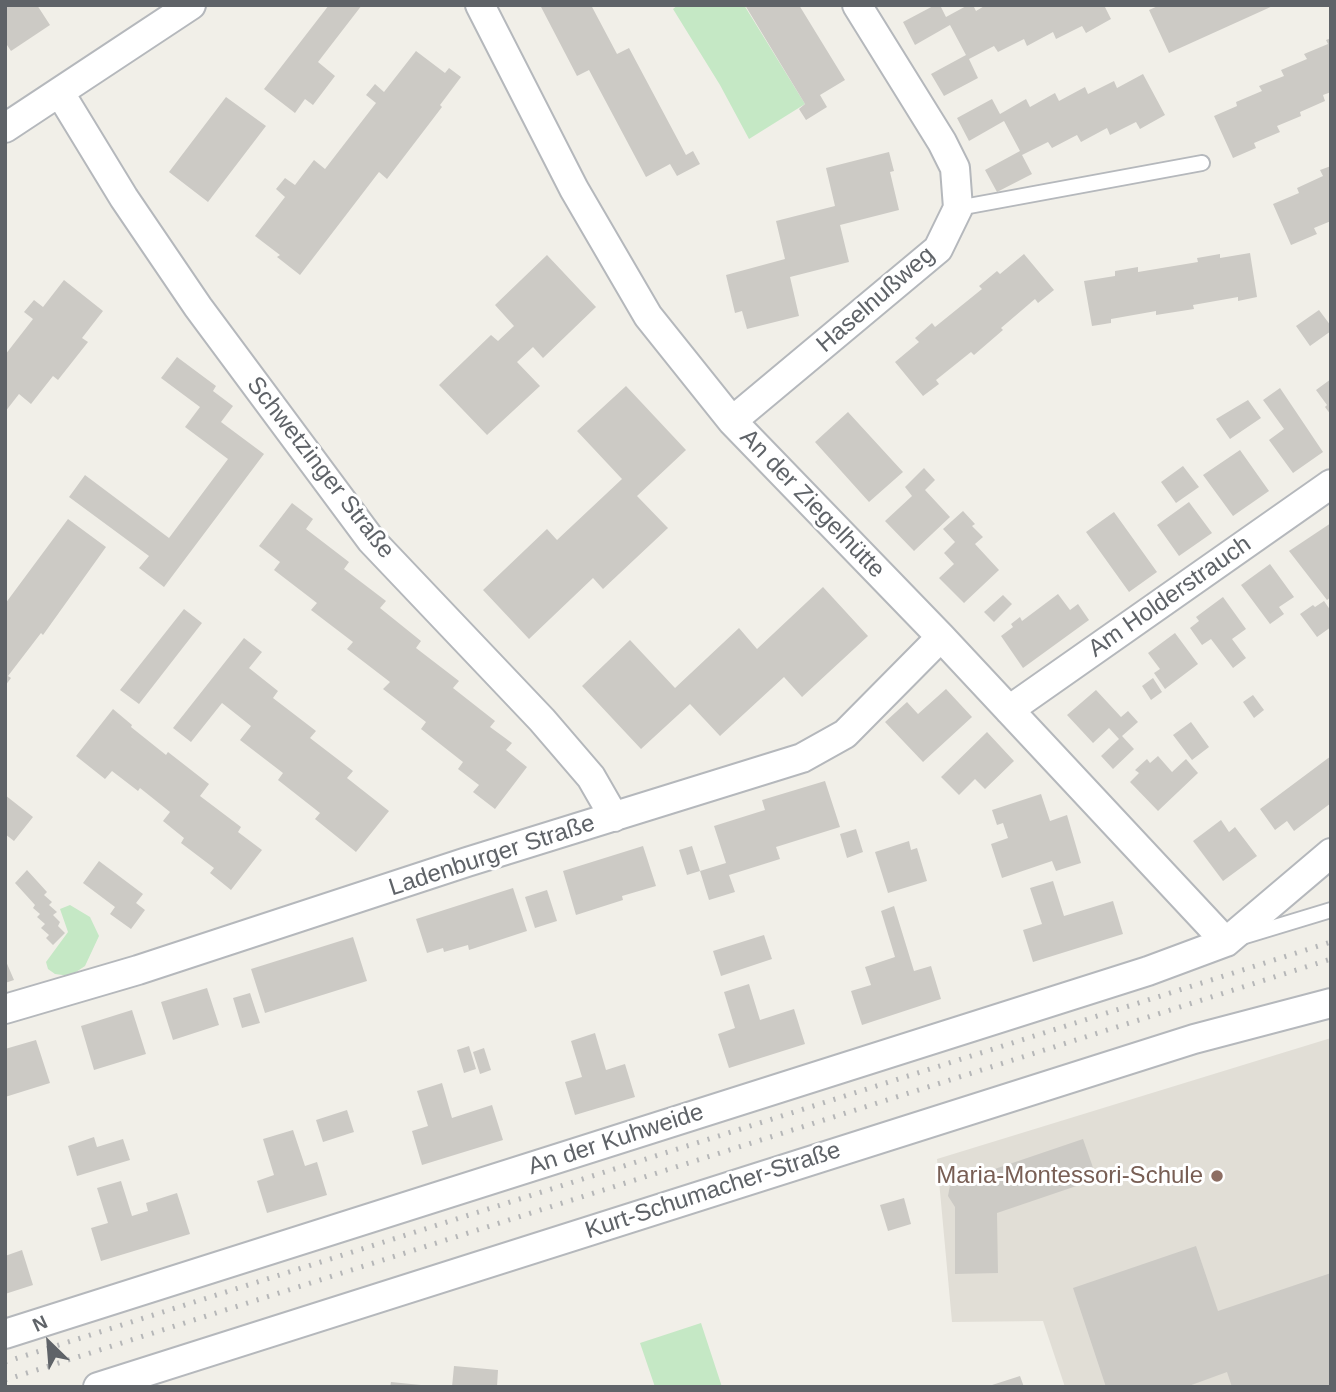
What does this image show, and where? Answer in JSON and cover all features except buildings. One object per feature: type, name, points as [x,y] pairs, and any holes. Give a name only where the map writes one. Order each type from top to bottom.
[{"type":"street","points":[[6,127],[191,5]]},
{"type":"street","name":"An der Ziegelhütte","points":[[480,5],[574,188],[648,316],[732,421],[941,637],[1226,942]]},
{"type":"street","points":[[857,5],[951,159],[955,168],[958,208]]},
{"type":"street","name":"Schwetzinger Straße","points":[[60,93],[124,198],[191,298],[363,530],[542,720],[591,777],[614,817]]},
{"type":"street","name":"Haselnußweg","points":[[732,421],[938,248],[958,208]]},
{"type":"street","name":"Am Holderstrauch","points":[[1009,710],[1331,484]]},
{"type":"street","name":"Ladenburger Straße","points":[[5,1009],[129,973],[467,862],[802,758],[845,734],[941,637]]},
{"type":"street","name":"An der Kuhweide","points":[[5,1335],[1149,971],[1226,942],[1331,853]]},
{"type":"street","name":"Kurt-Schumacher-Straße","points":[[98,1387],[1194,1039],[1331,1003]]},
{"type":"lane","points":[[958,208],[1202,163]]},
{"type":"lane","points":[[1226,942],[1331,910]]},
{"type":"shaded area","name":"Maria-Montessori-Schule","points":[[1331,1038],[1331,1387],[1065,1387],[1043,1321],[952,1322],[937,1159]]},
{"type":"green space","points":[[678,5],[744,5],[805,104],[749,139],[720,85],[673,9]]},
{"type":"green space","points":[[70,905],[90,917],[99,936],[85,966],[70,976],[55,974],[48,969],[46,962],[68,932],[60,909]]},
{"type":"green space","points":[[701,1323],[722,1387],[655,1387],[640,1343]]},
{"type":"railway","points":[[5,1362],[1331,942]]},
{"type":"railway","points":[[5,1380],[1331,959]]},
{"type":"place","name":"Maria-Montessori-Schule","points":[[1217,1176]]}]
